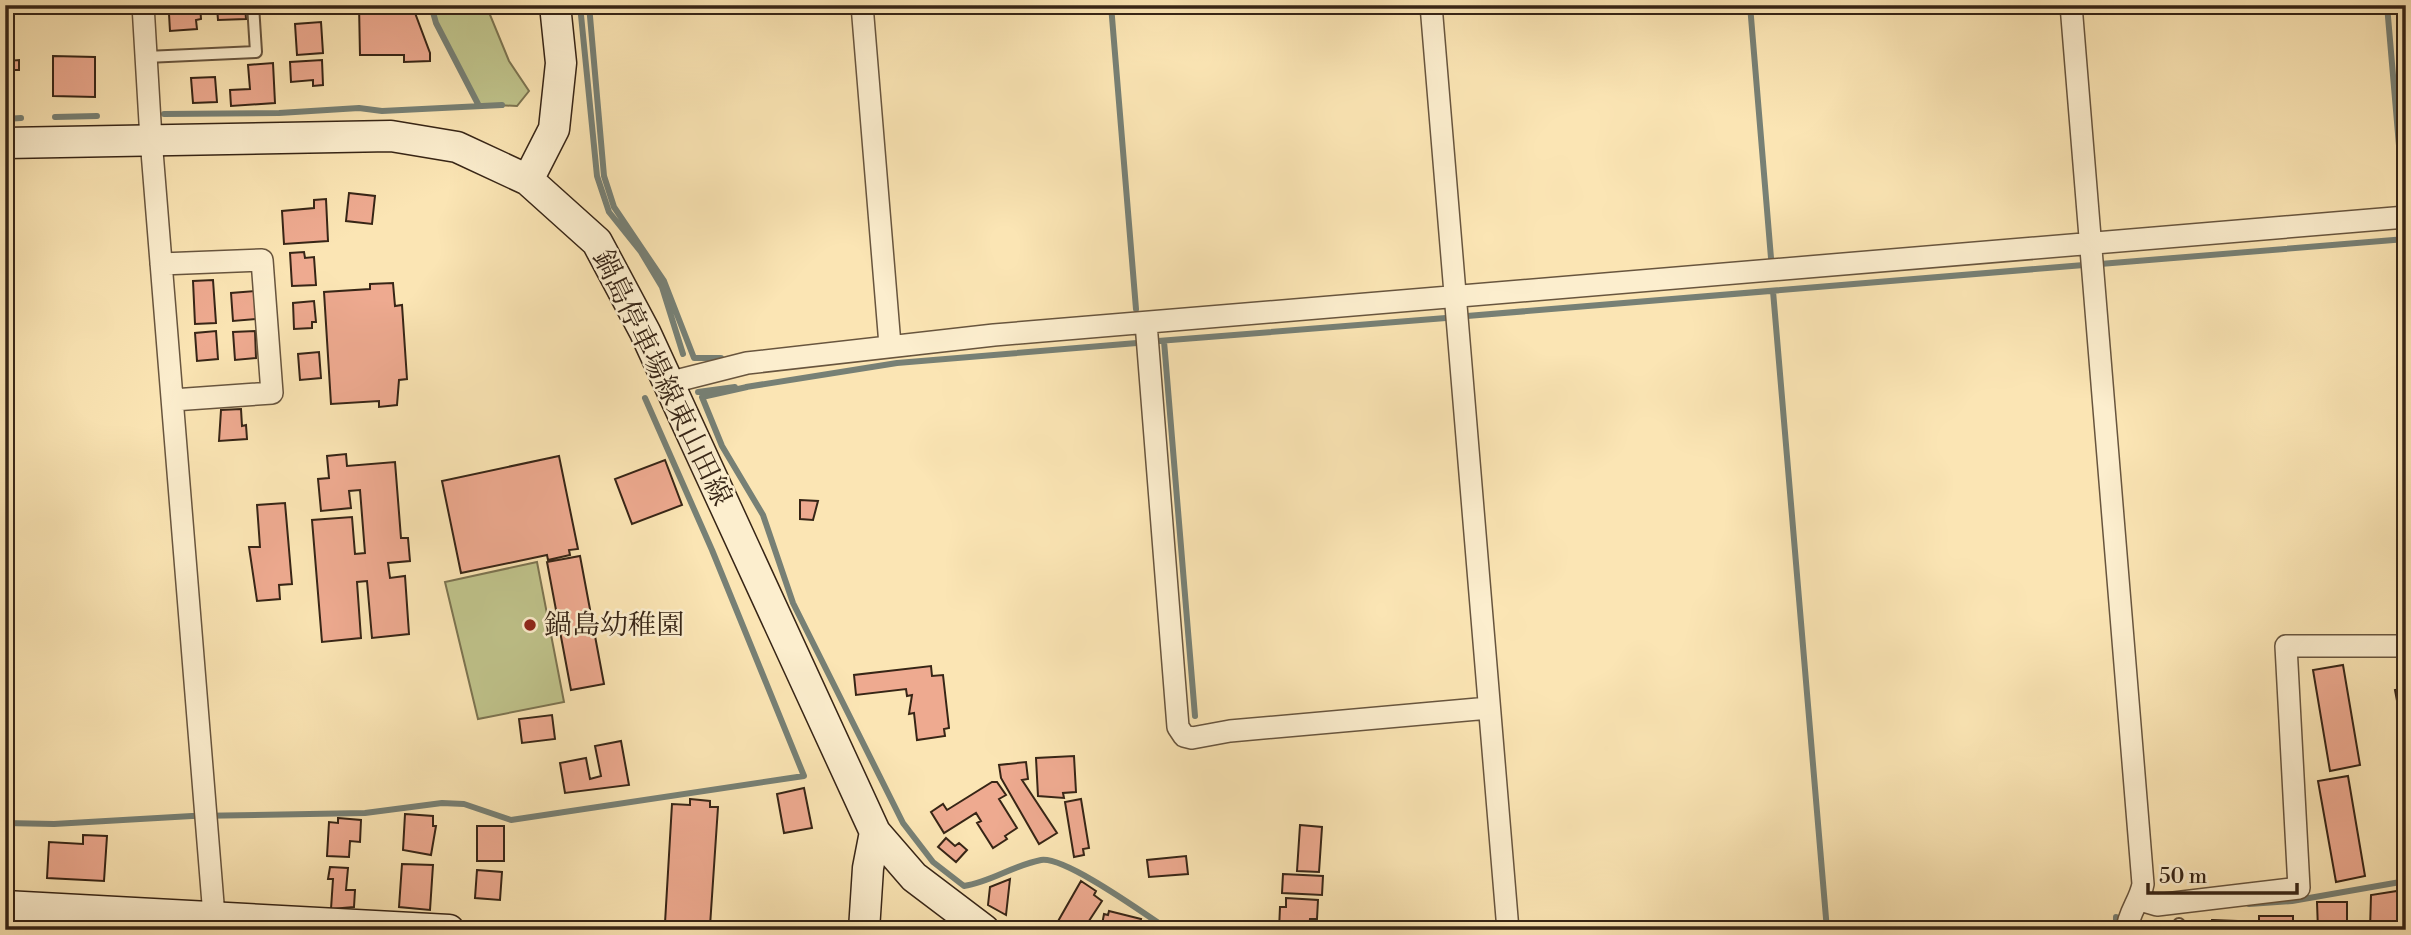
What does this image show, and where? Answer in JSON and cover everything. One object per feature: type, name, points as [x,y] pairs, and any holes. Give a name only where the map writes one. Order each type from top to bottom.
[{"type":"main road","points":[[528,180],[554,129],[561,63],[555,5]]},
{"type":"main road","name":"鍋島停車場線東山田線","points":[[5,143],[391,136],[457,147],[528,180],[597,242],[668,383],[875,832],[914,877],[984,930]]},
{"type":"main road","points":[[864,930],[868,868],[875,832]]},
{"type":"main road","points":[[5,906],[145,922],[214,916],[449,930]]},
{"type":"street","points":[[143,5],[151,139],[208,814],[214,916]]},
{"type":"street","points":[[862,5],[890,345]]},
{"type":"street","points":[[1431,5],[1508,930]]},
{"type":"street","points":[[2071,5],[2143,884],[2140,900],[2127,918],[2127,930]]},
{"type":"street","points":[[668,383],[747,363],[890,345],[2406,217]]},
{"type":"street","points":[[161,264],[262,260],[272,393],[173,400]]},
{"type":"street","points":[[1146,323],[1178,727],[1184,736],[1192,738],[1230,730],[1489,708]]},
{"type":"street","points":[[2140,900],[2157,905],[2299,888],[2286,646],[2406,646]]},
{"type":"lane","points":[[146,57],[256,52],[253,5]]},
{"type":"green space","points":[[431,5],[486,5],[509,61],[529,91],[517,106],[478,104],[436,23]]},
{"type":"green space","points":[[537,562],[564,702],[478,719],[445,582]]},
{"type":"building","points":[[173,5],[200,5],[201,19],[196,20],[197,29],[170,31],[169,14],[173,14]]},
{"type":"building","points":[[214,5],[245,5],[246,19],[218,20],[217,7]]},
{"type":"building","points":[[283,5],[319,5],[319,8],[283,10]]},
{"type":"building","points":[[359,5],[412,5],[430,53],[430,61],[404,62],[404,55],[360,55]]},
{"type":"building","points":[[321,22],[323,53],[297,55],[295,24]]},
{"type":"building","points":[[5,42],[8,42],[8,61],[19,60],[19,70],[9,70],[9,100],[5,100]]},
{"type":"building","points":[[53,56],[95,57],[95,97],[53,96]]},
{"type":"building","points":[[322,60],[323,85],[313,86],[313,80],[291,82],[290,62]]},
{"type":"building","points":[[273,63],[275,103],[231,106],[230,90],[250,89],[248,65]]},
{"type":"building","points":[[215,77],[217,102],[193,103],[191,78]]},
{"type":"building","points":[[349,193],[375,196],[372,224],[346,221]]},
{"type":"building","points":[[326,199],[328,241],[284,244],[282,211],[314,208],[314,200]]},
{"type":"building","points":[[304,252],[305,258],[314,257],[316,285],[292,286],[290,253]]},
{"type":"building","points":[[213,280],[216,323],[195,324],[193,281]]},
{"type":"building","points":[[393,283],[395,306],[402,305],[407,379],[399,380],[397,405],[379,407],[379,401],[331,404],[324,292],[370,289],[370,284]]},
{"type":"building","points":[[255,291],[257,319],[233,321],[231,293]]},
{"type":"building","points":[[314,301],[316,322],[312,322],[312,328],[294,329],[293,303]]},
{"type":"building","points":[[216,331],[218,359],[197,361],[195,333]]},
{"type":"building","points":[[255,331],[256,358],[235,360],[233,332]]},
{"type":"building","points":[[319,352],[321,378],[300,380],[298,354]]},
{"type":"building","points":[[241,409],[242,426],[246,425],[247,439],[219,441],[221,410]]},
{"type":"building","points":[[346,454],[347,466],[395,462],[401,538],[408,538],[410,561],[388,563],[390,578],[405,576],[409,634],[372,638],[367,581],[357,582],[361,638],[322,642],[312,520],[352,517],[355,554],[365,553],[360,490],[349,491],[351,508],[321,511],[318,479],[329,478],[327,456]]},
{"type":"building","points":[[559,456],[578,549],[569,550],[570,555],[548,560],[547,555],[461,573],[442,481]]},
{"type":"building","points":[[665,460],[682,505],[632,524],[615,479]]},
{"type":"building","points":[[800,500],[818,501],[813,520],[800,519]]},
{"type":"building","points":[[285,503],[292,584],[279,585],[280,599],[257,601],[249,547],[260,547],[257,505]]},
{"type":"building","points":[[580,556],[604,684],[571,690],[547,562]]},
{"type":"building","points":[[2343,665],[2360,765],[2330,771],[2313,670]]},
{"type":"building","points":[[931,666],[932,676],[943,675],[949,728],[944,729],[945,736],[917,740],[914,713],[909,714],[912,695],[907,696],[906,689],[856,695],[854,675]]},
{"type":"building","points":[[2406,688],[2406,721],[2401,722],[2395,690]]},
{"type":"building","points":[[552,715],[555,739],[522,743],[519,719]]},
{"type":"building","points":[[621,741],[629,785],[565,793],[560,763],[586,758],[590,779],[601,776],[595,746]]},
{"type":"building","points":[[1074,756],[1076,792],[1063,793],[1064,798],[1038,796],[1036,758]]},
{"type":"building","points":[[1026,762],[1028,779],[1022,780],[1057,833],[1039,844],[1001,778],[999,765]]},
{"type":"building","points":[[2348,776],[2365,876],[2336,882],[2318,781]]},
{"type":"building","points":[[992,782],[997,782],[1006,795],[999,799],[1017,828],[1005,836],[1007,839],[993,848],[977,823],[981,821],[976,813],[944,833],[931,812],[943,804],[947,810]]},
{"type":"building","points":[[804,788],[812,828],[784,833],[777,794]]},
{"type":"building","points":[[690,799],[710,801],[710,807],[718,807],[710,926],[665,923],[672,804],[690,805]]},
{"type":"building","points":[[1081,799],[1089,848],[1083,849],[1084,855],[1074,857],[1065,802]]},
{"type":"building","points":[[405,814],[433,816],[433,826],[436,826],[431,855],[403,850]]},
{"type":"building","points":[[338,818],[361,820],[360,842],[350,841],[349,857],[327,856],[329,822],[338,823]]},
{"type":"building","points":[[1300,825],[1322,827],[1319,872],[1297,871]]},
{"type":"building","points":[[477,826],[504,826],[504,861],[477,861]]},
{"type":"building","points":[[83,835],[107,836],[104,881],[47,878],[49,842],[83,844]]},
{"type":"building","points":[[946,838],[955,846],[959,843],[967,850],[956,862],[938,847]]},
{"type":"building","points":[[1186,856],[1188,874],[1149,877],[1147,860]]},
{"type":"building","points":[[402,864],[433,865],[430,910],[399,907]]},
{"type":"building","points":[[330,867],[348,868],[346,890],[355,890],[354,907],[331,909],[333,879],[328,879]]},
{"type":"building","points":[[477,870],[502,872],[500,900],[475,898]]},
{"type":"building","points":[[1283,874],[1323,876],[1322,895],[1282,893]]},
{"type":"building","points":[[1010,879],[1006,915],[988,905],[990,887]]},
{"type":"building","points":[[1081,881],[1096,891],[1094,895],[1102,901],[1083,930],[1067,930],[1057,923]]},
{"type":"building","points":[[2397,891],[2397,895],[2404,895],[2404,899],[2398,899],[2397,930],[2370,930],[2371,895]]},
{"type":"building","points":[[1286,898],[1318,900],[1317,919],[1310,919],[1309,928],[1313,930],[1279,930],[1280,907],[1286,907]]},
{"type":"building","points":[[2317,902],[2347,902],[2347,930],[2318,930]]},
{"type":"building","points":[[1109,911],[1141,919],[1138,930],[1101,930],[1104,914],[1108,915]]},
{"type":"building","points":[[2259,916],[2293,916],[2293,930],[2259,930]]},
{"type":"building","points":[[2212,920],[2237,921],[2236,930],[2211,930]]},
{"type":"building","points":[[2146,922],[2171,923],[2171,930],[2146,930]]},
{"type":"waterway","points":[[431,5],[436,23],[478,104]]},
{"type":"waterway","points":[[580,5],[597,176],[609,212],[641,252],[662,287],[683,354]]},
{"type":"waterway","points":[[589,5],[604,176],[614,207],[664,281],[694,358],[721,358]]},
{"type":"waterway","points":[[1111,5],[1136,309]]},
{"type":"waterway","points":[[1750,5],[1771,258]]},
{"type":"waterway","points":[[2387,5],[2404,204]]},
{"type":"waterway","points":[[164,114],[279,113],[359,108],[382,111],[502,105]]},
{"type":"waterway","points":[[55,117],[97,116]]},
{"type":"waterway","points":[[5,119],[21,118]]},
{"type":"waterway","points":[[2100,264],[2406,239]]},
{"type":"waterway","points":[[1467,316],[2084,265]]},
{"type":"waterway","points":[[1773,291],[1827,930]]},
{"type":"waterway","points":[[1158,341],[1446,318]]},
{"type":"waterway","points":[[1164,341],[1195,716]]},
{"type":"waterway","points":[[746,387],[897,363],[1137,343]]},
{"type":"waterway","points":[[698,392],[735,387]]},
{"type":"waterway","points":[[747,387],[702,397],[722,446],[763,515],[793,603],[903,823],[933,862],[964,886],[1031,862],[1052,861],[1086,876],[1169,930]]},
{"type":"waterway","points":[[5,823],[54,824],[192,816],[365,813],[442,803],[464,804],[511,820],[804,776],[712,550],[645,398]]},
{"type":"waterway","points":[[2249,904],[2292,901],[2406,881]]},
{"type":"waterway","points":[[2116,917],[2116,930]]},
{"type":"place","name":"鍋島幼稚園","points":[[530,625]]}]
